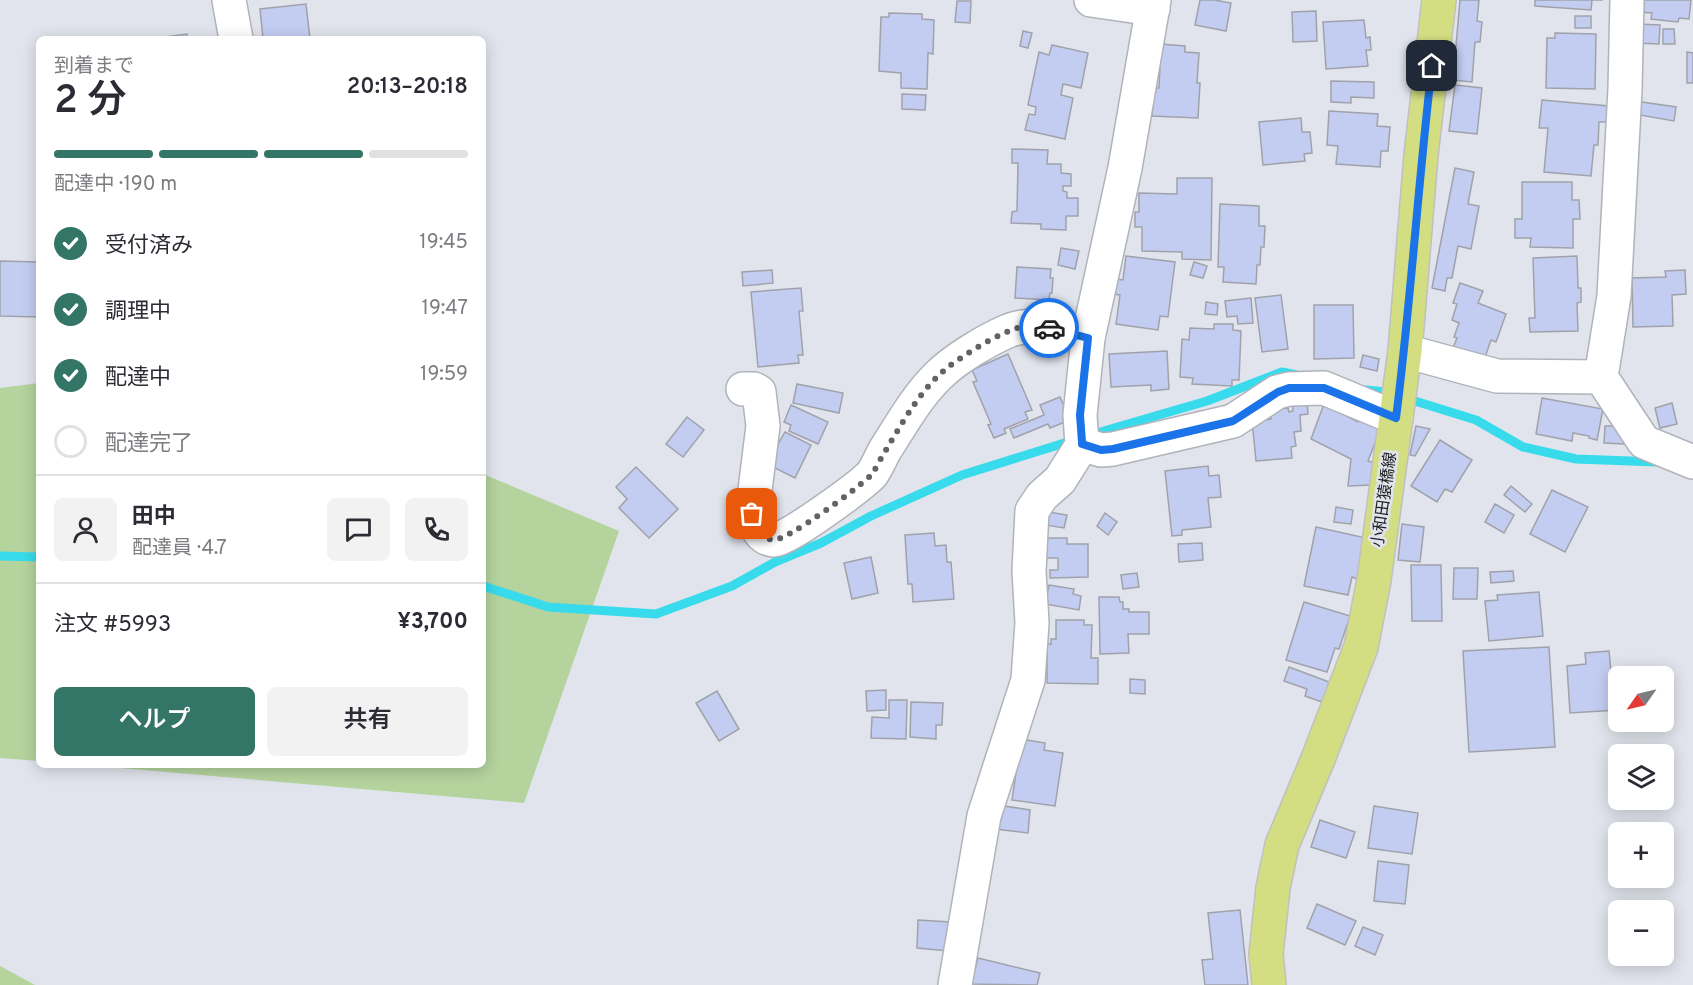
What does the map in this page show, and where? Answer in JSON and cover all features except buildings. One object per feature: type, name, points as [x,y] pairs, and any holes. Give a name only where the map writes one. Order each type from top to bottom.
[{"type":"main road","name":"小和田猿橋線","points":[[1269,985],[1266,954],[1273,888],[1282,845],[1330,731],[1361,647],[1374,580],[1405,351],[1422,155],[1439,0]]},
{"type":"street","points":[[230,0],[236,36]]},
{"type":"street","points":[[955,985],[984,816],[1028,680],[1032,623],[1029,571],[1032,511],[1075,458],[1081,434],[1088,338],[1125,168],[1154,4],[1090,0]]},
{"type":"street","points":[[1627,0],[1625,89],[1614,296],[1601,377],[1644,442],[1693,462]]},
{"type":"street","points":[[743,389],[754,389],[759,392],[763,426],[752,514],[754,525],[765,537],[774,540],[782,539],[813,519],[871,474],[901,426],[939,375],[974,350],[1006,332],[1025,326],[1044,327],[1088,338]]},
{"type":"street","points":[[1405,351],[1497,376],[1601,377]]},
{"type":"street","points":[[1081,434],[1101,450],[1113,449],[1233,421],[1278,392],[1296,388],[1324,388],[1396,418]]},
{"type":"green space","points":[[36,383],[36,761],[0,758],[0,388]]},
{"type":"green space","points":[[486,475],[619,531],[524,803],[120,768],[486,768]]},
{"type":"green space","points":[[0,966],[35,985],[0,985]]},
{"type":"waterway","points":[[1090,435],[1207,401],[1282,372],[1297,375]]},
{"type":"waterway","points":[[1366,390],[1386,392],[1476,420],[1523,447],[1576,459],[1658,462]]},
{"type":"waterway","points":[[486,587],[548,607],[656,614],[732,586],[775,562],[821,543],[871,516],[962,475],[1074,440]]},
{"type":"waterway","points":[[0,556],[36,557]]},
{"type":"way so far","points":[[752,514],[754,525],[765,537],[774,540],[782,539],[813,519],[871,474],[901,426],[939,375],[974,350],[1006,332],[1025,326],[1049,328]]},
{"type":"route","points":[[1049,328],[1088,338],[1080,415],[1082,444],[1101,450],[1233,421],[1278,392],[1289,388],[1324,388],[1396,418],[1405,351],[1432,66]]}]
